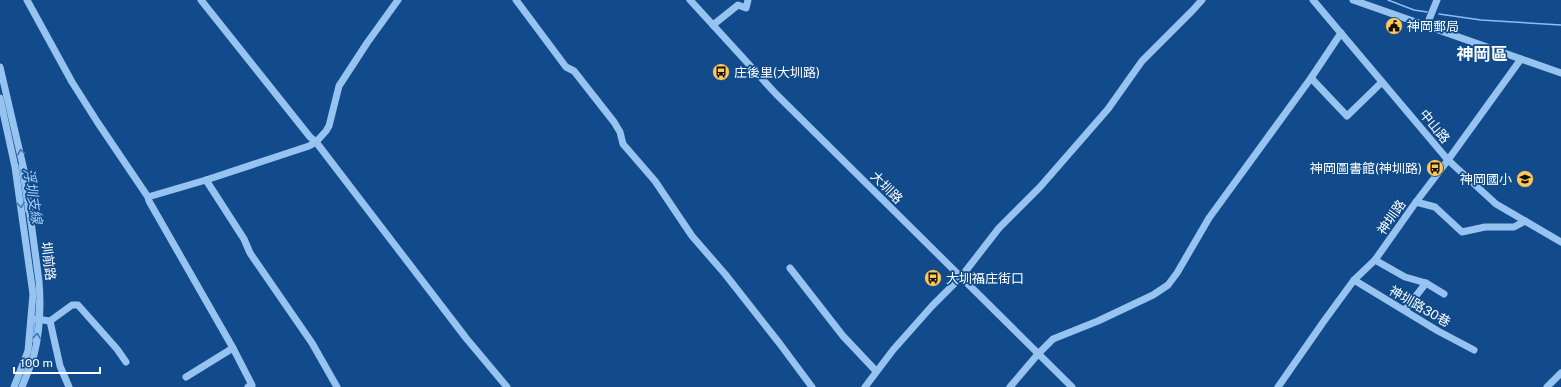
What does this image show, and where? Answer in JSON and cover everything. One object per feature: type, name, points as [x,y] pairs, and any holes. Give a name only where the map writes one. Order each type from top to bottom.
[{"type":"street","points":[[27,0],[72,82],[148,197],[149,202],[234,348],[252,385],[248,387]]},
{"type":"street","points":[[201,0],[310,137],[316,142],[466,338],[507,387]]},
{"type":"street","points":[[148,197],[206,180],[309,146],[316,142],[329,126],[339,86],[363,48],[398,0]]},
{"type":"street","points":[[516,0],[566,67],[574,71],[614,122],[620,132],[623,144],[655,181],[692,236],[726,274],[812,387]]},
{"type":"street","name":"大圳路","points":[[690,0],[776,94],[1072,387]]},
{"type":"street","points":[[713,26],[738,6],[746,8],[748,0]]},
{"type":"street","points":[[865,387],[876,371],[932,306],[961,277],[999,228],[1040,187],[1108,109],[1142,61],[1194,10],[1202,0]]},
{"type":"street","name":"中山路","points":[[1313,0],[1448,160],[1496,204],[1561,242]]},
{"type":"street","points":[[1353,0],[1426,27],[1561,73]]},
{"type":"street","points":[[1426,27],[1437,0]]},
{"type":"street","points":[[1010,387],[1053,339],[1098,321],[1168,285],[1177,273],[1209,218],[1311,78],[1341,33]]},
{"type":"street","name":"神圳路","points":[[1278,387],[1354,280],[1375,260],[1521,59]]},
{"type":"street","name":"圳前路","points":[[0,67],[24,170],[39,281],[39,320],[34,355],[22,387]]},
{"type":"street","points":[[1311,78],[1347,116],[1382,82]]},
{"type":"street","name":"圳前路","points":[[0,98],[15,167],[33,294],[28,350],[14,387]]},
{"type":"street","points":[[206,180],[244,239],[250,253],[312,343],[337,387]]},
{"type":"street","points":[[1416,202],[1435,207],[1462,232],[1485,227],[1514,227],[1525,221]]},
{"type":"street","points":[[1375,260],[1405,277],[1426,283],[1444,294]]},
{"type":"street","points":[[790,268],[843,336],[876,371]]},
{"type":"street","name":"神圳路30巷","points":[[1354,280],[1438,331],[1474,350]]},
{"type":"street","points":[[1405,310],[1426,283]]},
{"type":"street","points":[[31,318],[50,321],[72,305],[78,305],[117,349],[126,362]]},
{"type":"street","points":[[50,321],[60,366],[69,387]]},
{"type":"street","points":[[186,376],[234,348]]},
{"type":"street","points":[[1547,387],[1561,373]]},
{"type":"waterway","points":[[1388,0],[1414,10],[1427,12]]},
{"type":"waterway","points":[[1439,14],[1481,20],[1561,25]]},
{"type":"waterway","name":"浮圳支線","points":[[19,165],[26,212]]},
{"type":"waterway","name":"浮圳支線","points":[[36,315],[37,301]]},
{"type":"waterway","name":"浮圳支線","points":[[33,342],[35,322]]},
{"type":"waterway","name":"浮圳支線","points":[[24,373],[30,358]]},
{"type":"place","name":"神岡郵局","points":[[1394,26]]},
{"type":"place","name":"庄後里(大圳路)","points":[[721,72]]},
{"type":"place","name":"神岡圖書館(神圳路)","points":[[1435,168]]},
{"type":"place","name":"神岡國小","points":[[1525,179]]},
{"type":"place","name":"大圳福庄街口","points":[[933,278]]},
{"type":"district","name":"神岡區","points":[[1482,54]]}]
